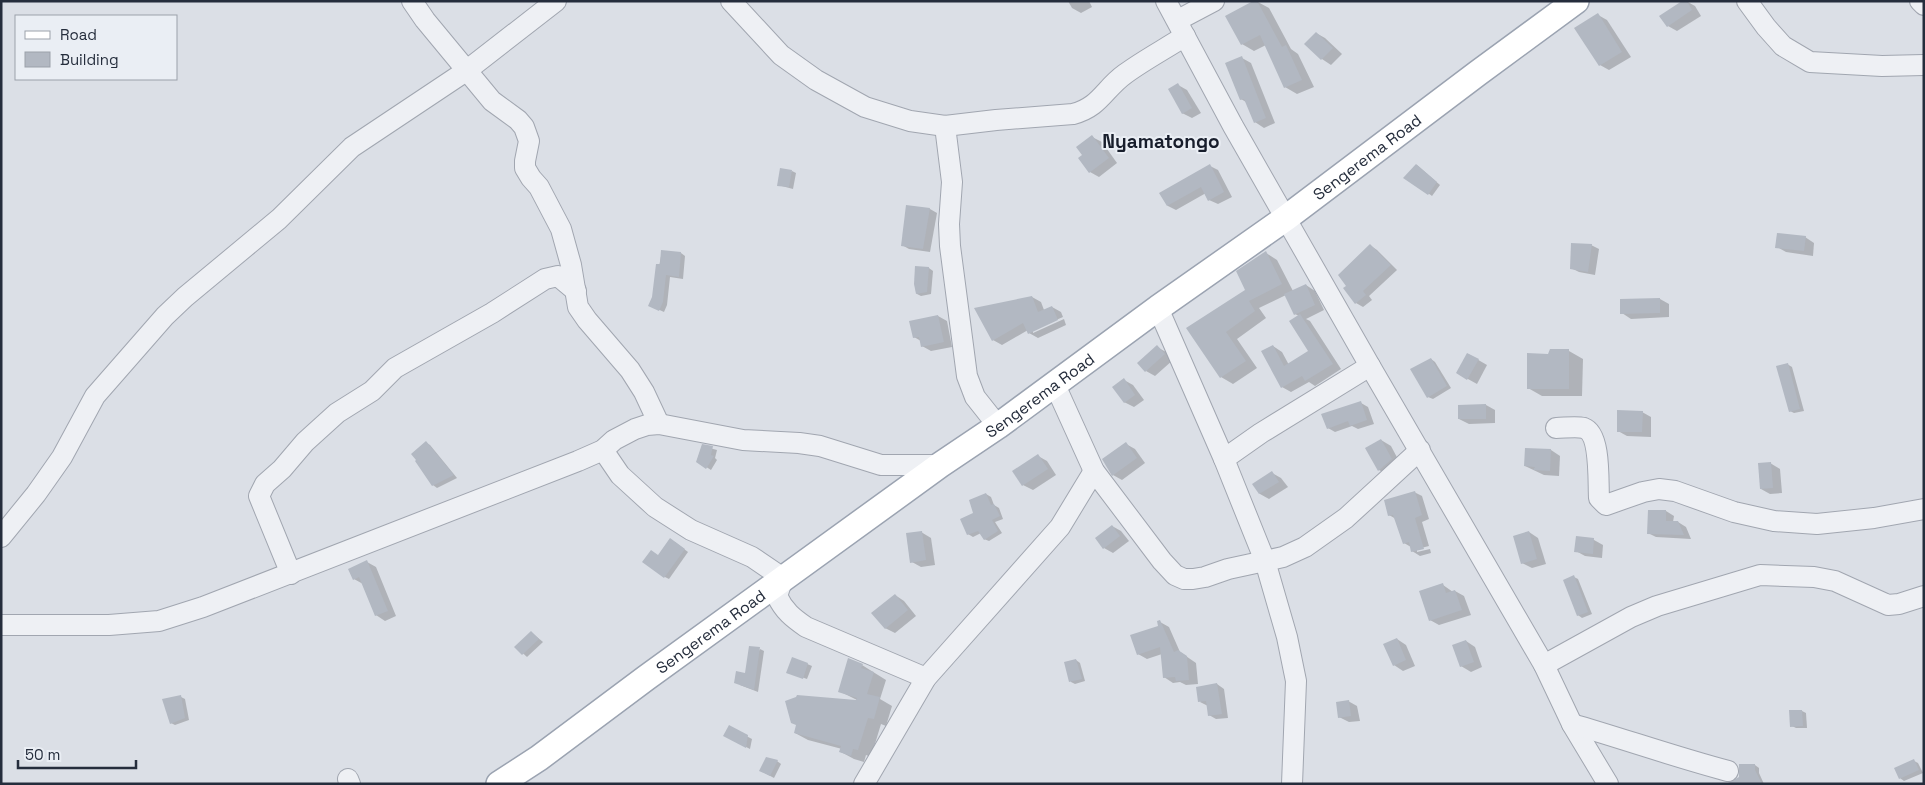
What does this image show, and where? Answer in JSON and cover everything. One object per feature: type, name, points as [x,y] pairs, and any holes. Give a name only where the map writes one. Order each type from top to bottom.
[{"type":"main road","name":"Sengerema Road","points":[[499,784],[539,758],[783,578],[940,465],[998,426],[1158,308],[1286,218],[1470,78],[1576,1]]},
{"type":"street","points":[[412,1],[425,20],[492,101],[518,120],[524,127],[529,141],[525,161],[526,168],[561,229],[578,307],[586,320],[630,370],[644,392],[659,424]]},
{"type":"street","points":[[1,537],[36,494],[62,457],[95,396],[165,316],[185,297],[279,219],[352,147],[466,71],[556,1]]},
{"type":"street","points":[[731,1],[781,55],[816,80],[865,107],[910,121],[945,126],[1065,114],[1085,110],[1094,104],[1124,75],[1214,1]]},
{"type":"street","points":[[1166,1],[1370,366],[1544,665],[1572,724],[1608,784]]},
{"type":"street","points":[[1747,1],[1783,46],[1810,62],[1882,66],[1924,65]]},
{"type":"street","points":[[1920,1],[1924,5]]},
{"type":"street","points":[[945,126],[952,182],[949,224],[950,246],[966,376],[975,397],[998,426]]},
{"type":"street","points":[[291,574],[259,496],[265,484],[282,469],[305,442],[337,413],[372,391],[395,368],[492,313],[545,278],[558,276],[576,291]]},
{"type":"street","points":[[1158,308],[1224,459],[1265,561],[1287,637],[1296,681],[1292,784]]},
{"type":"street","points":[[1224,459],[1370,366]]},
{"type":"street","points":[[1055,385],[1094,470],[1175,575],[1193,579],[1283,556],[1305,547],[1346,518],[1420,450]]},
{"type":"street","points":[[1,626],[109,625],[159,621],[203,607],[291,574],[603,450],[614,440],[647,425],[659,424],[744,440],[820,446],[881,465],[940,465]]},
{"type":"street","points":[[1556,428],[1584,428],[1591,433],[1598,459],[1599,498],[1606,505],[1643,492],[1659,489],[1675,491],[1734,512],[1774,521],[1800,523],[1817,524],[1874,518],[1924,509]]},
{"type":"street","points":[[603,450],[620,475],[655,507],[692,530],[752,557],[783,578],[777,596],[782,607],[792,618],[806,627],[926,678]]},
{"type":"street","points":[[864,784],[926,678],[1060,527],[1094,470]]},
{"type":"street","points":[[1544,665],[1631,617],[1657,606],[1760,575],[1814,577],[1835,581],[1888,605],[1899,604],[1924,596]]},
{"type":"street","points":[[1572,724],[1630,740],[1682,759],[1728,771]]},
{"type":"building","points":[[1253,1],[1257,1],[1282,47],[1286,45],[1302,80],[1284,88],[1260,35],[1241,45],[1225,16]]},
{"type":"building","points":[[1682,1],[1687,1],[1692,10],[1667,27],[1659,16]]},
{"type":"building","points":[[1598,13],[1622,52],[1599,66],[1574,28]]},
{"type":"building","points":[[1316,32],[1333,48],[1321,60],[1304,44]]},
{"type":"building","points":[[1242,56],[1266,118],[1254,123],[1244,99],[1240,100],[1225,63]]},
{"type":"building","points":[[1178,83],[1192,108],[1182,114],[1168,89]]},
{"type":"building","points":[[1092,135],[1109,158],[1089,173],[1078,158],[1082,155],[1076,147]]},
{"type":"building","points":[[1210,164],[1224,192],[1208,201],[1201,187],[1167,206],[1159,193]]},
{"type":"building","points":[[1416,164],[1437,182],[1428,195],[1403,178]]},
{"type":"building","points":[[780,168],[792,170],[789,187],[777,186]]},
{"type":"building","points":[[906,205],[930,208],[923,249],[901,246]]},
{"type":"building","points":[[1777,233],[1806,236],[1804,251],[1775,248]]},
{"type":"building","points":[[1571,243],[1592,244],[1588,272],[1570,269]]},
{"type":"building","points":[[1370,244],[1391,265],[1363,291],[1366,295],[1355,304],[1343,288],[1346,286],[1338,275]]},
{"type":"building","points":[[661,250],[681,252],[679,277],[666,275],[663,302],[659,311],[648,306],[652,297],[656,264],[660,264]]},
{"type":"building","points":[[1266,251],[1282,284],[1249,301],[1255,311],[1226,332],[1246,361],[1220,378],[1186,328],[1245,290],[1236,271]]},
{"type":"building","points":[[915,266],[929,267],[927,292],[916,294],[914,284]]},
{"type":"building","points":[[1306,284],[1315,305],[1294,315],[1284,294]]},
{"type":"building","points":[[1032,296],[1038,312],[1052,306],[1058,320],[1028,334],[1023,323],[992,341],[974,308]]},
{"type":"building","points":[[1660,298],[1660,313],[1620,314],[1620,299]]},
{"type":"building","points":[[1300,314],[1333,364],[1305,381],[1302,376],[1281,388],[1261,351],[1273,345],[1284,366],[1308,351],[1289,321]]},
{"type":"building","points":[[938,315],[944,342],[921,347],[919,337],[913,338],[909,321]]},
{"type":"building","points":[[1157,345],[1165,354],[1145,372],[1137,363]]},
{"type":"building","points":[[1550,349],[1569,349],[1569,389],[1527,389],[1527,353],[1548,354]]},
{"type":"building","points":[[1467,353],[1479,359],[1467,380],[1456,373]]},
{"type":"building","points":[[1431,358],[1447,386],[1427,398],[1410,369]]},
{"type":"building","points":[[1788,363],[1800,409],[1789,412],[1776,366]]},
{"type":"building","points":[[1124,378],[1135,395],[1124,403],[1112,387]]},
{"type":"building","points":[[1361,401],[1367,420],[1350,426],[1348,421],[1327,429],[1321,414]]},
{"type":"building","points":[[1486,404],[1486,419],[1458,419],[1458,405]]},
{"type":"building","points":[[1617,410],[1643,411],[1642,432],[1617,432]]},
{"type":"building","points":[[1381,439],[1392,459],[1378,471],[1365,448]]},
{"type":"building","points":[[426,441],[454,475],[432,486],[411,454]]},
{"type":"building","points":[[1126,442],[1137,458],[1112,476],[1102,459]]},
{"type":"building","points":[[702,444],[713,446],[711,455],[714,456],[706,469],[696,462]]},
{"type":"building","points":[[1525,448],[1551,449],[1550,471],[1533,470],[1535,467],[1524,466]]},
{"type":"building","points":[[1038,454],[1048,469],[1022,486],[1012,471]]},
{"type":"building","points":[[1771,462],[1773,488],[1760,489],[1758,463]]},
{"type":"building","points":[[1272,471],[1279,482],[1259,494],[1252,484]]},
{"type":"building","points":[[1415,491],[1422,515],[1415,518],[1424,549],[1411,552],[1409,542],[1403,544],[1393,515],[1388,516],[1384,500]]},
{"type":"building","points":[[986,493],[991,505],[994,504],[1000,516],[992,520],[998,531],[984,540],[978,531],[967,535],[960,519],[973,513],[969,500]]},
{"type":"building","points":[[1648,510],[1666,510],[1666,521],[1678,521],[1684,535],[1647,534]]},
{"type":"building","points":[[1112,525],[1120,536],[1103,549],[1095,538]]},
{"type":"building","points":[[922,531],[926,560],[910,563],[906,533]]},
{"type":"building","points":[[1529,531],[1537,559],[1521,564],[1513,536]]},
{"type":"building","points":[[1576,536],[1594,538],[1593,554],[1574,552]]},
{"type":"building","points":[[670,538],[685,549],[664,578],[642,562],[651,550],[658,555]]},
{"type":"building","points":[[367,560],[388,611],[375,616],[359,577],[353,580],[348,569]]},
{"type":"building","points":[[1574,575],[1588,612],[1577,616],[1563,580]]},
{"type":"building","points":[[1443,583],[1446,593],[1455,590],[1462,610],[1429,621],[1419,591]]},
{"type":"building","points":[[895,594],[908,610],[885,629],[871,613]]},
{"type":"building","points":[[1160,620],[1174,652],[1178,650],[1187,656],[1189,680],[1176,681],[1175,677],[1163,678],[1160,647],[1137,655],[1130,635],[1158,626],[1157,621]]},
{"type":"building","points":[[531,631],[539,639],[522,655],[514,647]]},
{"type":"building","points":[[1397,638],[1406,660],[1393,666],[1383,644]]},
{"type":"building","points":[[1466,640],[1474,662],[1460,667],[1452,645]]},
{"type":"building","points":[[749,646],[760,647],[754,690],[734,683],[736,671],[745,673]]},
{"type":"building","points":[[792,657],[808,663],[803,679],[786,673]]},
{"type":"building","points":[[848,658],[863,664],[861,668],[874,672],[867,694],[880,697],[874,719],[868,718],[858,750],[853,749],[851,756],[839,752],[841,746],[794,733],[796,725],[791,723],[785,701],[797,695],[856,700],[857,698],[838,692]]},
{"type":"building","points":[[1076,659],[1082,679],[1069,682],[1064,662]]},
{"type":"building","points":[[1217,683],[1222,714],[1208,716],[1206,701],[1198,702],[1196,687]]},
{"type":"building","points":[[181,695],[185,718],[170,724],[162,699]]},
{"type":"building","points":[[1349,700],[1351,716],[1338,718],[1336,702]]},
{"type":"building","points":[[1789,710],[1802,710],[1803,726],[1790,727]]},
{"type":"building","points":[[729,725],[748,735],[746,748],[723,736]]},
{"type":"building","points":[[766,757],[778,760],[770,776],[759,771]]},
{"type":"building","points":[[1914,759],[1919,770],[1899,779],[1894,768]]},
{"type":"building","points":[[1739,764],[1755,764],[1755,770],[1762,784],[1726,784],[1739,777]]},
{"type":"district","name":"Nyamatongo","points":[[1161,141]]}]
